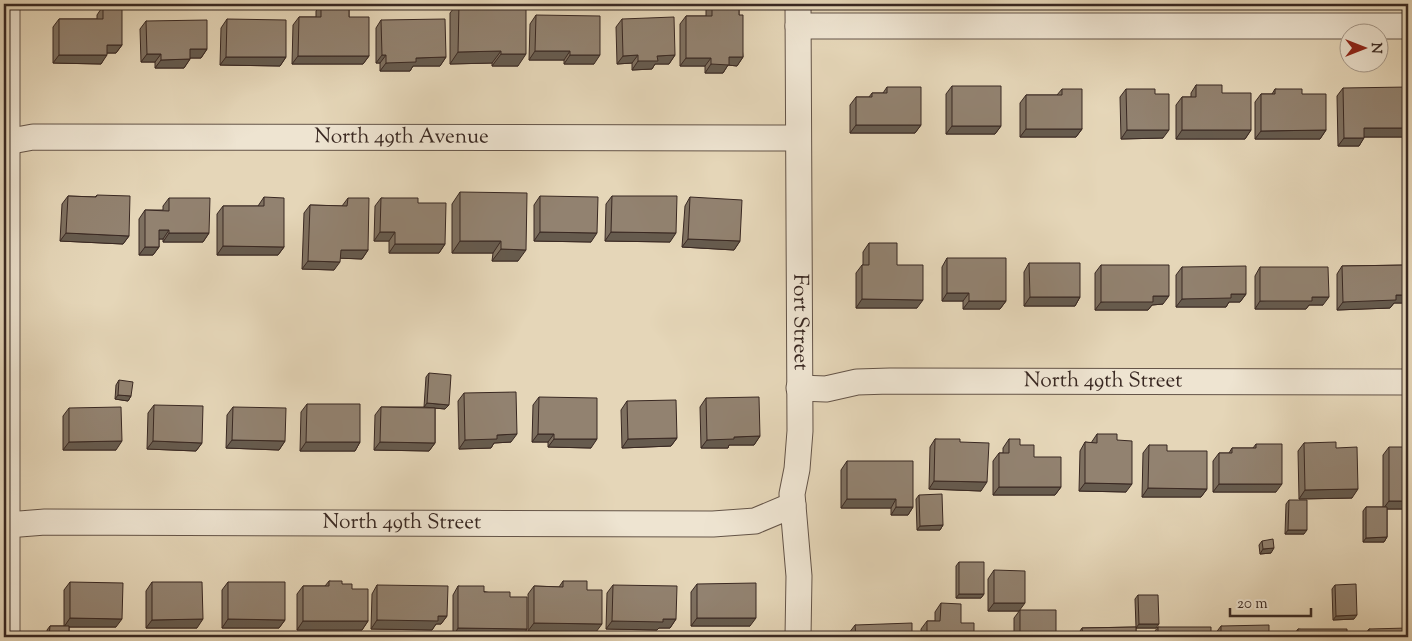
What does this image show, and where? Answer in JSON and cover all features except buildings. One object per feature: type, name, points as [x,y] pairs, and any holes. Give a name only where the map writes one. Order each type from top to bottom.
[{"type":"street","points":[[7,4],[5,470],[7,637]]},
{"type":"street","points":[[798,15],[1408,26]]},
{"type":"street","name":"Fort Street","points":[[798,15],[800,431],[797,469],[792,494],[799,576],[798,637]]},
{"type":"street","name":"North 49th Avenue","points":[[6,142],[33,136],[798,138]]},
{"type":"street","name":"North 49th Street","points":[[799,388],[826,389],[856,382],[890,381],[1408,382]]},
{"type":"street","name":"North 49th Street","points":[[7,525],[45,522],[713,524],[755,521],[793,505]]}]
